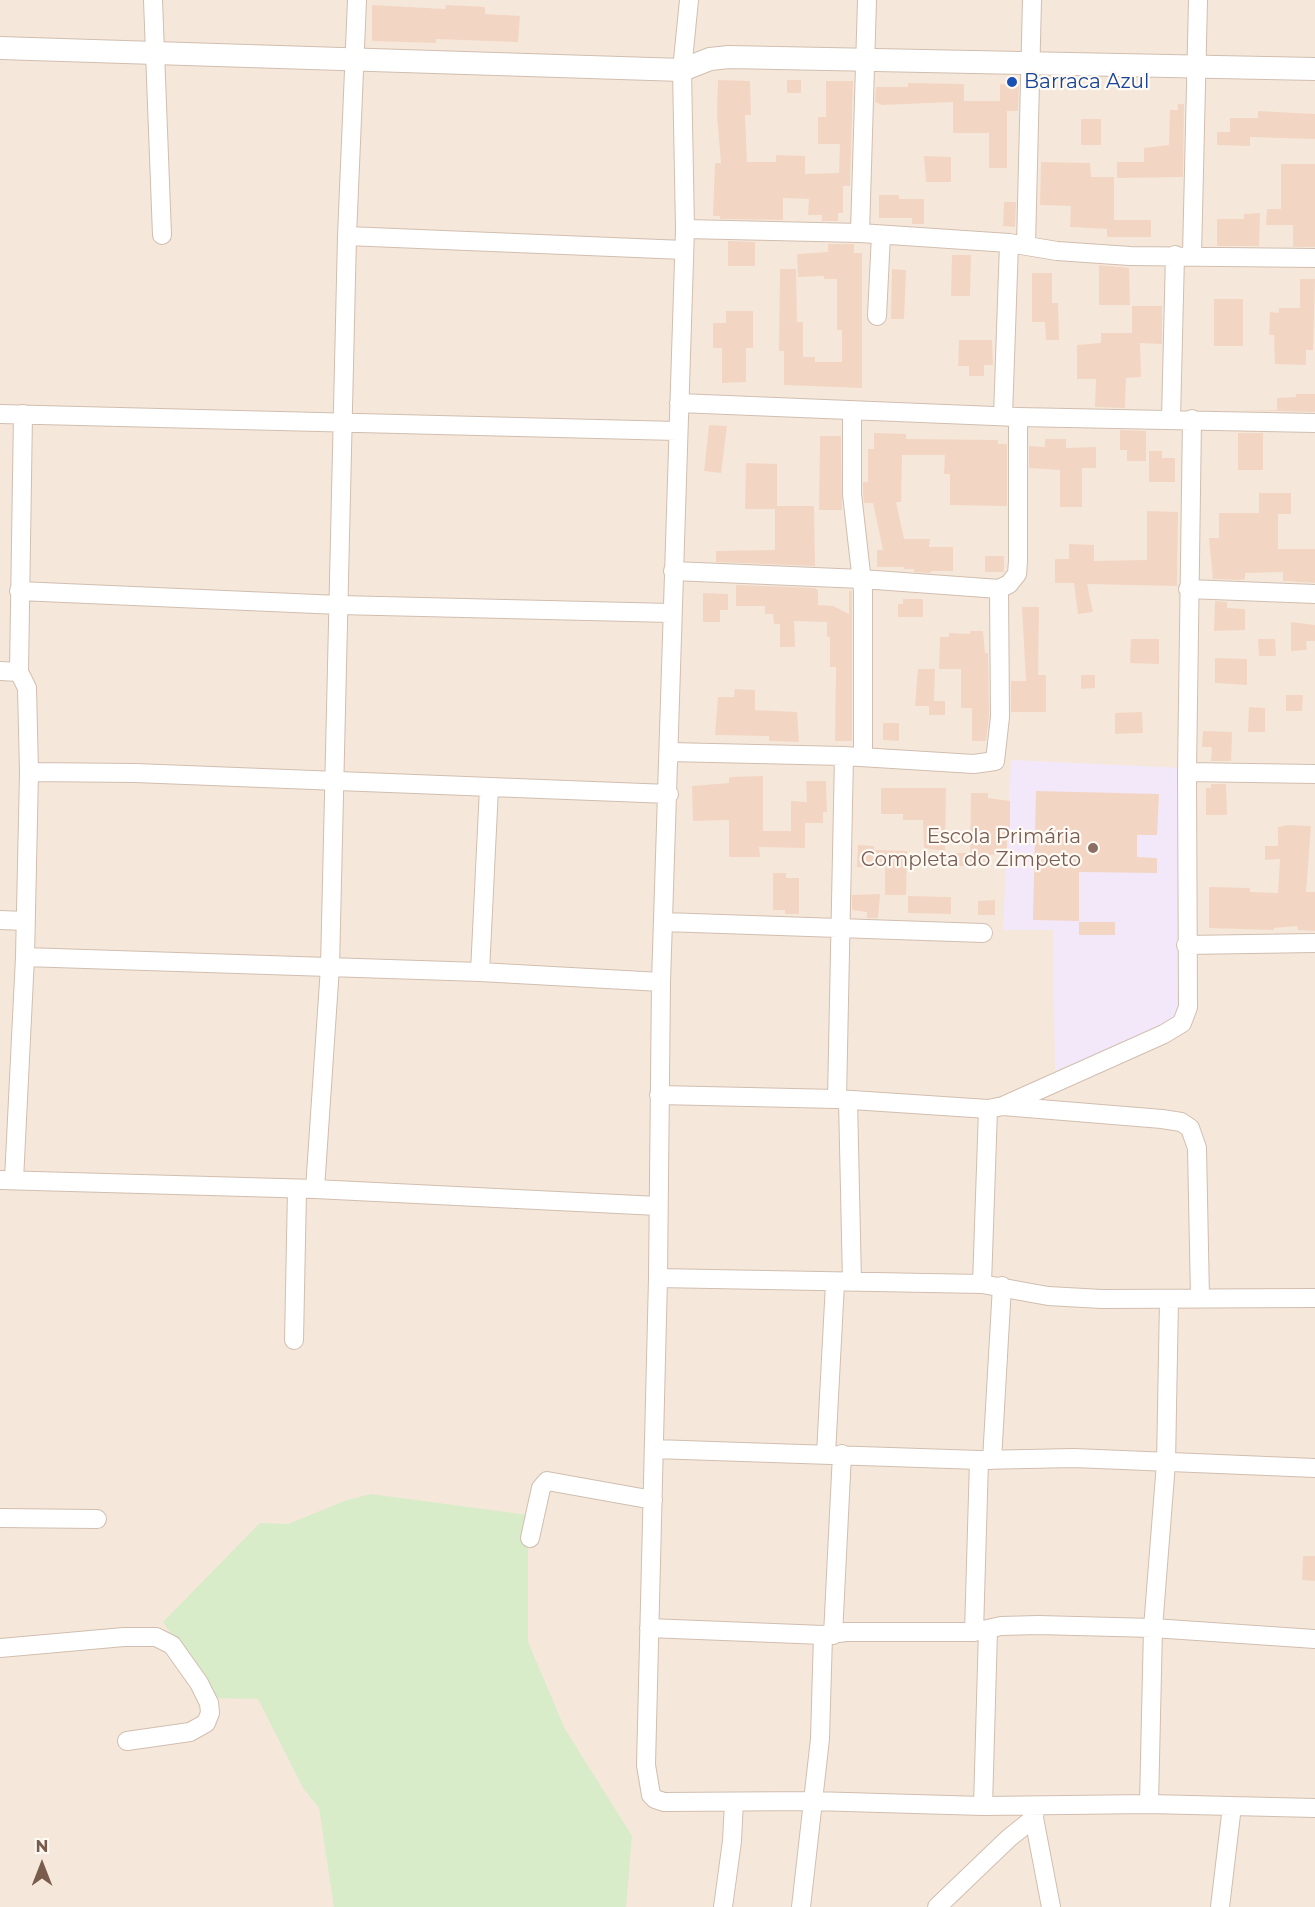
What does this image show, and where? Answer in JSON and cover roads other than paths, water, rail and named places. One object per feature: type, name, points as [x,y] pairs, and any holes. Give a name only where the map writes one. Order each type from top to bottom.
[{"type":"street","points":[[153,0],[162,235]]},
{"type":"street","points":[[294,1340],[306,1190],[330,967],[347,236],[352,58],[357,0]]},
{"type":"street","points":[[689,0],[682,70],[685,229],[671,614],[669,795],[661,982],[658,1278],[646,1765],[651,1795],[664,1802],[812,1801],[983,1806],[1034,1812],[1149,1804],[1315,1808]]},
{"type":"street","points":[[860,233],[867,0]]},
{"type":"street","points":[[673,571],[862,579],[999,589],[1009,584],[1017,574],[1010,416],[1017,244],[1032,62],[1032,0]]},
{"type":"street","points":[[1171,419],[1198,67],[1198,0]]},
{"type":"street","points":[[0,48],[682,70],[710,59],[729,57],[1315,69]]},
{"type":"street","points":[[685,229],[860,233],[1017,244],[1057,251],[1315,258]]},
{"type":"street","points":[[877,316],[881,235]]},
{"type":"street","points":[[347,236],[684,250]]},
{"type":"street","points":[[679,404],[1010,416],[1315,423]]},
{"type":"street","points":[[852,410],[852,494],[862,579],[863,757]]},
{"type":"street","points":[[0,414],[677,431]]},
{"type":"street","points":[[23,414],[19,672],[27,688],[29,772],[25,957],[7,1180],[306,1190],[658,1206]]},
{"type":"street","points":[[995,1107],[1164,1034],[1182,1023],[1188,1007],[1186,772],[1192,419]]},
{"type":"street","points":[[669,752],[844,756],[974,764],[995,761],[1000,717],[999,589]]},
{"type":"street","points":[[1188,589],[1315,594]]},
{"type":"street","points":[[19,591],[339,605],[671,614]]},
{"type":"street","points":[[0,672],[19,672]]},
{"type":"street","points":[[801,1907],[820,1739],[828,1635],[843,1282],[844,756]]},
{"type":"street","points":[[29,772],[135,773],[669,795]]},
{"type":"street","points":[[1186,772],[1315,774]]},
{"type":"street","points":[[480,972],[489,788]]},
{"type":"street","points":[[0,920],[25,921]]},
{"type":"street","points":[[664,922],[983,933]]},
{"type":"street","points":[[1186,945],[1315,943]]},
{"type":"street","points":[[25,957],[480,972],[661,982]]},
{"type":"street","points":[[659,1095],[842,1099],[995,1107],[1181,1122],[1190,1128],[1197,1148],[1200,1298]]},
{"type":"street","points":[[982,1284],[995,1107]]},
{"type":"street","points":[[658,1278],[982,1284],[1048,1296],[1102,1299],[1315,1298]]},
{"type":"street","points":[[983,1806],[981,1631],[986,1460],[1002,1286]]},
{"type":"street","points":[[1149,1804],[1153,1628],[1166,1463],[1169,1299]]},
{"type":"street","points":[[654,1449],[986,1460],[1074,1458],[1315,1468]]},
{"type":"street","points":[[530,1538],[541,1488],[547,1481],[653,1500]]},
{"type":"street","points":[[0,1518],[97,1519]]},
{"type":"street","points":[[649,1628],[828,1635],[846,1632],[981,1631],[1013,1625],[1153,1628],[1315,1639]]},
{"type":"street","points":[[0,1648],[124,1636],[156,1636],[172,1645],[199,1683],[209,1703],[210,1713],[206,1723],[190,1732],[127,1741]]},
{"type":"street","points":[[723,1907],[732,1842],[734,1802]]},
{"type":"street","points":[[1220,1907],[1232,1806]]},
{"type":"street","points":[[937,1907],[1034,1812]]},
{"type":"street","points":[[1034,1812],[1051,1907]]},
{"type":"place","name":"Barraca Azul","points":[[1012,82]]},
{"type":"place","name":"Escola Primária Completa do Zimpeto","points":[[1093,848]]}]
